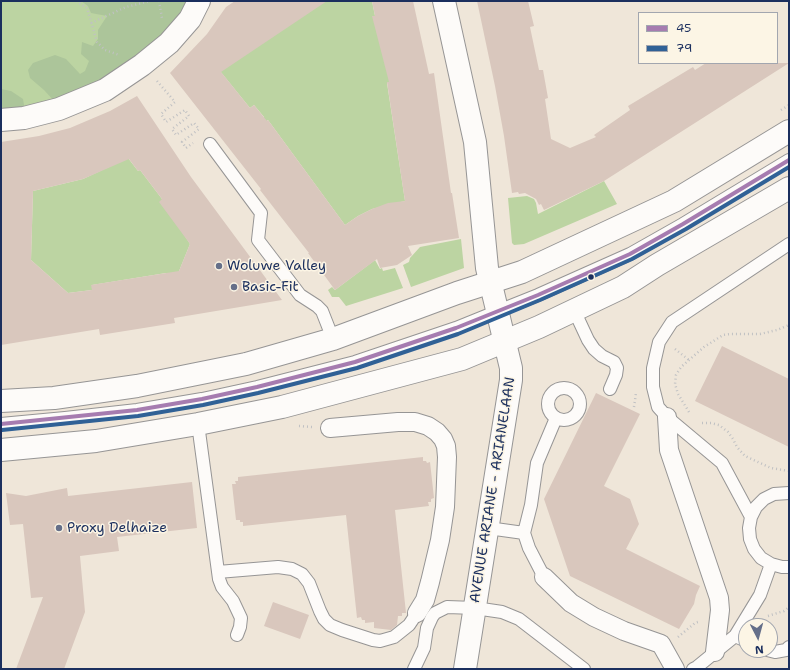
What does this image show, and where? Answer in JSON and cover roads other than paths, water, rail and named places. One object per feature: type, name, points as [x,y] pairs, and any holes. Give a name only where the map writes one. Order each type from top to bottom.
[{"type":"main road","points":[[1,120],[24,118],[60,109],[105,90],[142,65],[169,43],[190,19],[200,1]]},
{"type":"main road","name":"AVENUE ARIANE - ARIANELAAN","points":[[444,1],[475,142],[487,268],[511,368],[511,380],[466,669]]},
{"type":"main road","points":[[1,401],[54,398],[138,386],[246,364],[333,339],[522,272],[674,201],[789,132]]},
{"type":"main road","points":[[1,450],[96,441],[198,424],[282,407],[462,359],[623,288],[657,265],[789,188]]},
{"type":"street","points":[[667,417],[669,450],[720,598],[715,652]]},
{"type":"street","points":[[330,428],[415,422],[428,426],[437,432],[443,439],[446,446],[447,457],[445,507],[440,540],[425,600],[416,613]]},
{"type":"street","points":[[544,577],[571,603],[594,617],[662,646],[675,669]]},
{"type":"lane","points":[[210,144],[261,213],[258,240],[300,295],[322,311],[333,339]]},
{"type":"lane","points":[[1,424],[137,410],[257,388],[355,362],[456,328],[538,295],[630,254],[789,160]]},
{"type":"lane","points":[[751,517],[722,464],[667,417],[658,407],[653,387],[653,368],[659,342],[672,322],[789,244]]},
{"type":"lane","points":[[574,310],[588,340],[594,349],[602,356],[614,362],[617,368],[616,375],[610,389]]},
{"type":"lane","points":[[544,577],[529,548],[524,533],[531,505],[537,463],[556,418]]},
{"type":"lane","points":[[198,424],[218,572],[222,587],[233,601],[241,618],[237,635]]},
{"type":"lane","points":[[789,493],[774,494],[764,499],[756,507],[751,517],[749,528],[750,539],[754,550],[762,558],[771,564],[789,567]]},
{"type":"lane","points":[[488,528],[524,533]]},
{"type":"lane","points":[[693,669],[735,636],[760,595],[771,564]]},
{"type":"lane","points":[[218,572],[278,567],[292,569],[302,574],[309,583],[320,611],[324,619],[330,625],[372,640],[380,641],[394,637],[409,625],[416,613]]},
{"type":"lane","points":[[414,669],[424,648],[429,622],[436,613],[447,607],[475,608],[502,612],[519,619],[584,669]]},
{"type":"lane","points":[[778,651],[786,650],[789,647]]},
{"type":"place","name":"Woluwe Valley","points":[[219,266]]},
{"type":"place","name":"Basic-Fit","points":[[234,287]]},
{"type":"place","name":"Proxy Delhaize","points":[[59,528]]}]
